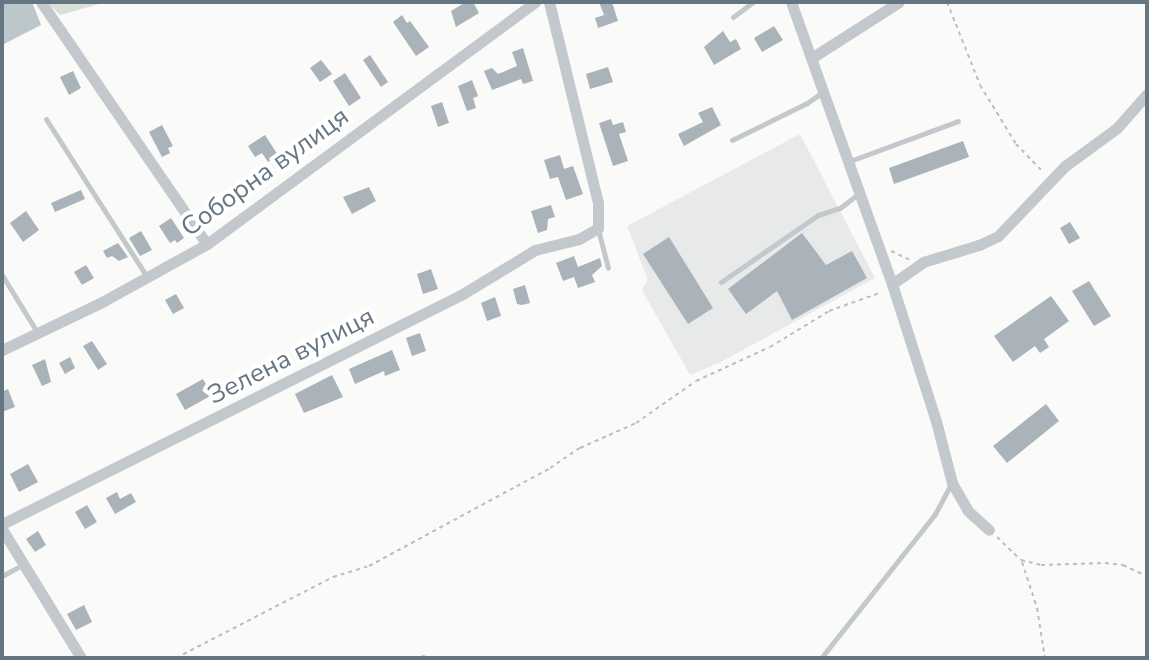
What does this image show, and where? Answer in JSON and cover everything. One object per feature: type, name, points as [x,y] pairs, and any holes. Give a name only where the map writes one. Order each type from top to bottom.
[{"type":"street","points":[[41,2],[207,244]]},
{"type":"street","name":"Соборна вулиця","points":[[2,350],[147,278],[207,244],[535,2]]},
{"type":"street","points":[[549,2],[598,203],[598,228]]},
{"type":"street","points":[[791,2],[877,239],[936,421],[952,483],[968,511],[989,530]]},
{"type":"street","points":[[813,57],[899,2]]},
{"type":"street","points":[[892,284],[923,262],[993,239],[1012,224],[1051,179],[1107,137],[1147,94]]},
{"type":"street","name":"Зелена вулиця","points":[[2,526],[461,295],[535,250],[579,239],[598,228]]},
{"type":"street","points":[[2,526],[22,565],[81,658]]},
{"type":"lane","points":[[733,17],[753,2]]},
{"type":"lane","points":[[732,140],[807,103],[824,90]]},
{"type":"lane","points":[[46,119],[147,278]]},
{"type":"lane","points":[[848,162],[958,121]]},
{"type":"lane","points":[[721,282],[818,215],[840,208],[860,193]]},
{"type":"lane","points":[[598,228],[608,268]]},
{"type":"lane","points":[[2,275],[37,333]]},
{"type":"lane","points":[[821,658],[935,514],[952,483]]},
{"type":"lane","points":[[2,576],[22,565]]},
{"type":"path","points":[[947,2],[987,98],[1016,144],[1051,179]]},
{"type":"path","points":[[877,239],[889,250],[923,262]]},
{"type":"path","points":[[176,658],[333,577],[369,566],[580,448],[636,423],[696,381],[770,347],[829,311],[880,293],[892,284]]},
{"type":"path","points":[[989,530],[1021,560],[1037,608],[1045,658]]},
{"type":"path","points":[[1021,560],[1041,565],[1123,565],[1147,576]]},
{"type":"shaded area","points":[[2,2],[32,2],[41,25],[2,45]]},
{"type":"shaded area","points":[[47,2],[106,2],[60,15]]},
{"type":"shaded area","points":[[800,134],[875,278],[719,363],[690,375],[642,290],[648,280],[627,226]]},
{"type":"building","points":[[466,2],[473,2],[479,13],[456,27],[451,11]]},
{"type":"building","points":[[599,2],[612,2],[618,21],[598,28],[595,18],[604,15]]},
{"type":"building","points":[[402,15],[429,47],[416,56],[393,22]]},
{"type":"building","points":[[774,26],[783,40],[762,52],[754,38]]},
{"type":"building","points":[[723,31],[730,42],[736,39],[741,49],[714,65],[704,47]]},
{"type":"building","points":[[523,48],[533,81],[523,84],[521,79],[492,90],[484,71],[492,68],[498,74],[517,66],[512,52]]},
{"type":"building","points":[[370,55],[388,82],[381,87],[363,60]]},
{"type":"building","points":[[321,60],[332,74],[320,82],[310,68]]},
{"type":"building","points":[[608,67],[613,82],[590,89],[586,74]]},
{"type":"building","points":[[73,71],[81,88],[69,95],[60,77]]},
{"type":"building","points":[[345,73],[361,98],[349,106],[333,81]]},
{"type":"building","points":[[472,80],[478,96],[473,98],[476,108],[467,111],[458,86]]},
{"type":"building","points":[[442,102],[449,123],[438,127],[431,106]]},
{"type":"building","points":[[712,107],[721,125],[684,146],[678,134],[703,122],[698,113]]},
{"type":"building","points":[[611,119],[613,125],[623,122],[626,132],[619,134],[628,161],[613,166],[599,123]]},
{"type":"building","points":[[162,125],[173,146],[168,148],[170,153],[162,157],[149,132]]},
{"type":"building","points":[[265,135],[278,155],[268,162],[262,153],[255,157],[248,146]]},
{"type":"building","points":[[963,141],[969,157],[894,184],[889,168]]},
{"type":"building","points":[[560,155],[564,169],[573,166],[583,194],[566,200],[558,177],[550,179],[544,160]]},
{"type":"building","points":[[369,187],[376,201],[352,214],[343,197]]},
{"type":"building","points":[[81,190],[85,199],[55,212],[51,203]]},
{"type":"building","points":[[551,205],[555,217],[548,219],[547,230],[538,233],[531,211]]},
{"type":"building","points":[[26,211],[39,230],[23,242],[10,223]]},
{"type":"building","points":[[171,218],[184,238],[177,243],[175,240],[170,243],[159,226]]},
{"type":"building","points":[[1070,222],[1080,238],[1069,244],[1060,228]]},
{"type":"building","points":[[141,231],[152,250],[140,256],[129,238]]},
{"type":"building","points":[[802,233],[826,265],[852,251],[867,278],[792,320],[777,291],[746,314],[728,289]]},
{"type":"building","points":[[669,237],[713,308],[688,324],[643,254]]},
{"type":"building","points":[[118,243],[128,257],[119,261],[112,256],[107,258],[103,251]]},
{"type":"building","points":[[574,256],[578,267],[600,258],[602,266],[592,275],[595,282],[578,288],[574,277],[563,281],[556,263]]},
{"type":"building","points":[[86,265],[94,278],[82,285],[74,272]]},
{"type":"building","points":[[431,269],[438,289],[423,294],[417,274]]},
{"type":"building","points":[[1089,281],[1111,316],[1094,326],[1072,291]]},
{"type":"building","points":[[525,285],[530,303],[517,304],[513,289]]},
{"type":"building","points":[[176,294],[184,308],[173,314],[165,300]]},
{"type":"building","points":[[1051,296],[1069,321],[1044,339],[1049,347],[1040,353],[1035,346],[1013,362],[994,336]]},
{"type":"building","points":[[495,297],[501,316],[487,321],[481,303]]},
{"type":"building","points":[[420,333],[426,351],[412,356],[406,338]]},
{"type":"building","points":[[92,341],[107,364],[98,370],[83,346]]},
{"type":"building","points":[[392,350],[400,370],[385,376],[384,371],[355,384],[349,369]]},
{"type":"building","points":[[70,357],[75,368],[65,374],[59,363]]},
{"type":"building","points":[[45,359],[51,382],[42,386],[32,365]]},
{"type":"building","points":[[332,375],[343,397],[304,413],[295,394]]},
{"type":"building","points":[[203,379],[212,395],[185,410],[176,394]]},
{"type":"building","points":[[8,389],[15,407],[2,412],[2,392]]},
{"type":"building","points":[[1046,404],[1059,421],[1007,463],[993,446]]},
{"type":"building","points":[[28,464],[38,482],[19,492],[10,474]]},
{"type":"building","points":[[117,492],[120,499],[131,493],[136,502],[115,514],[106,498]]},
{"type":"building","points":[[87,505],[97,522],[85,529],[75,512]]},
{"type":"building","points":[[38,531],[46,545],[35,552],[26,539]]},
{"type":"building","points":[[84,605],[92,622],[76,630],[67,614]]}]
